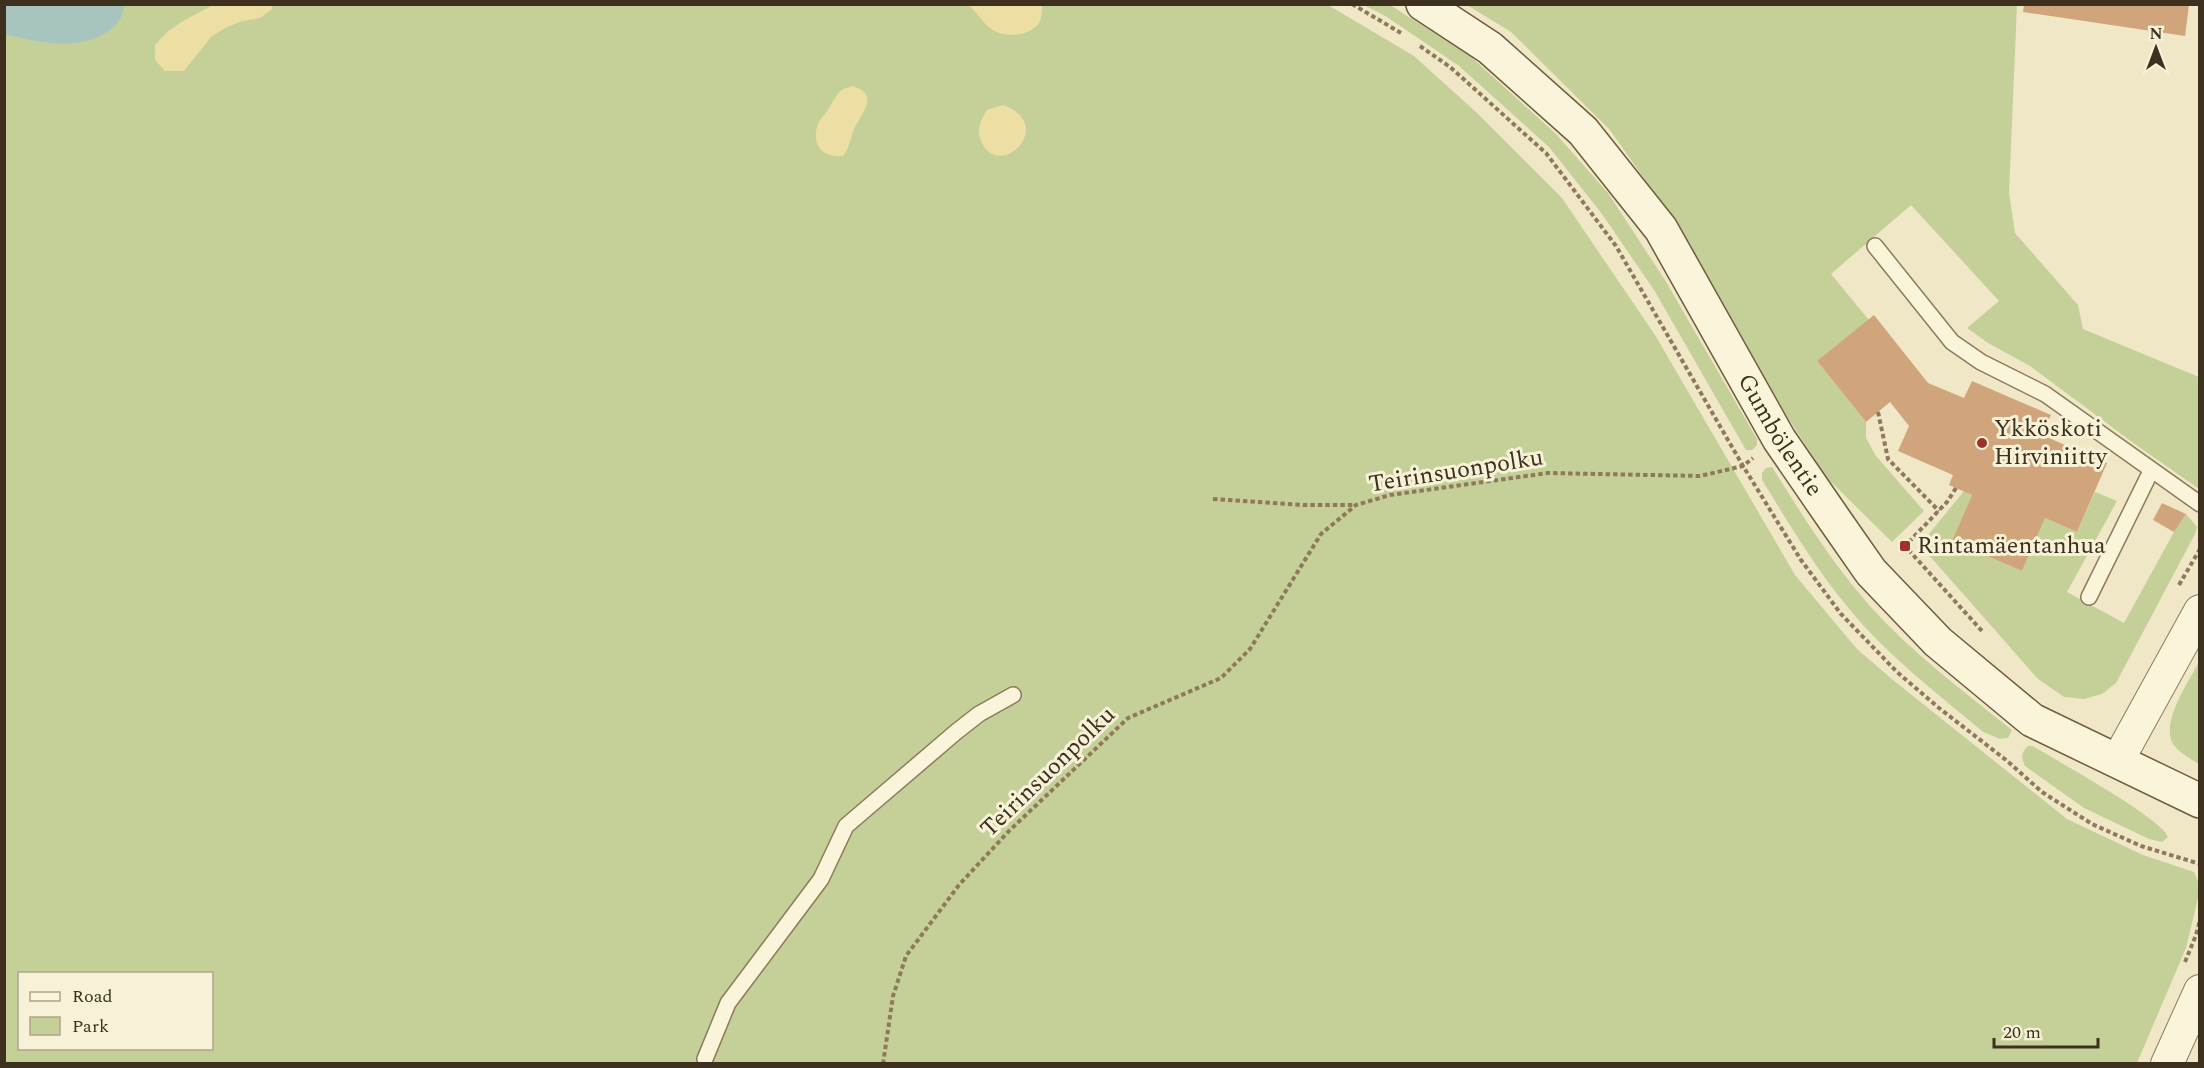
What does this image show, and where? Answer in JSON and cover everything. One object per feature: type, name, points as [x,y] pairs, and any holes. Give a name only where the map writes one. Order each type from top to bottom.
[{"type":"main road","name":"Gumbölentie","points":[[1423,4],[1490,48],[1583,131],[1661,229],[1779,439],[1871,572],[1938,642],[2032,720],[2199,801]]},
{"type":"street","points":[[2118,760],[2199,611]]},
{"type":"street","points":[[2167,1064],[2199,991]]},
{"type":"lane","points":[[1875,246],[1952,342],[1981,362],[2045,394],[2199,504]]},
{"type":"lane","points":[[2089,597],[2151,471]]},
{"type":"lane","points":[[705,1059],[728,1004],[821,879],[846,826],[956,732],[979,714],[1013,695]]},
{"type":"path","points":[[1352,4],[1406,36]]},
{"type":"path","name":"Teirinsuonpolku","points":[[883,1064],[893,996],[906,956],[959,885],[1009,831],[1128,718],[1221,678],[1250,649],[1321,534],[1356,506],[1390,495],[1548,473],[1700,476],[1743,466],[1616,246],[1546,153],[1450,67],[1415,43]]},
{"type":"path","points":[[1878,412],[1888,459],[1939,511]]},
{"type":"path","points":[[1956,488],[1939,511],[1905,546],[1984,633]]},
{"type":"path","points":[[1213,499],[1304,506],[1356,506]]},
{"type":"green space","points":[[4,5],[1328,5],[1414,56],[1477,113],[1562,198],[1655,335],[1795,575],[1857,649],[2067,819],[2143,855],[2194,872],[2199,884],[2199,894],[2186,948],[2137,1063],[5,1063]]},
{"type":"green space","points":[[1364,5],[1390,5],[1469,55],[1556,134],[1608,193],[1665,280],[1757,439],[1757,445],[1752,450],[1746,450],[1654,290],[1602,214],[1549,147],[1459,66],[1387,17]]},
{"type":"green space","points":[[1467,5],[2017,5],[2009,193],[2015,233],[2078,305],[2083,329],[2199,377],[2199,489],[2030,366],[1988,343],[1967,328],[1999,301],[1911,205],[1831,274],[1869,320],[1817,361],[1866,422],[1866,438],[1876,456],[1924,511],[1892,542],[1827,478],[1786,415],[1688,241],[1610,130],[1511,32]]},
{"type":"green space","points":[[1772,467],[1806,521],[1856,590],[1920,656],[2012,730],[2008,738],[2000,739],[1983,732],[1912,672],[1861,623],[1812,559],[1762,480],[1762,473],[1766,468]]},
{"type":"green space","points":[[1964,491],[1972,495],[1952,541],[2022,571],[2045,518],[2077,532],[2095,492],[2117,501],[2067,592],[2124,623],[2186,514],[2197,527],[2116,683],[2102,694],[2084,699],[2064,697],[2038,679],[1920,545]]},
{"type":"green space","points":[[2199,662],[2199,764],[2173,744],[2170,725],[2177,702]]},
{"type":"green space","points":[[2028,746],[2033,746],[2128,804],[2161,828],[2168,837],[2162,842],[2149,839],[2084,808],[2025,766],[2022,755]]},
{"type":"sand","points":[[215,4],[272,5],[272,9],[260,18],[242,21],[211,37],[184,71],[165,71],[155,60],[155,45],[167,32],[183,21]]},
{"type":"sand","points":[[968,5],[1042,5],[1042,14],[1035,28],[1016,35],[1009,35],[991,29]]},
{"type":"sand","points":[[852,86],[866,94],[864,111],[843,156],[828,154],[819,147],[816,141],[817,127],[838,93]]},
{"type":"sand","points":[[1003,105],[1018,114],[1025,124],[1025,135],[1020,145],[1012,152],[1002,156],[992,154],[983,145],[979,131],[980,123],[987,110]]},
{"type":"building","points":[[2024,5],[2189,5],[2185,36],[2023,12]]},
{"type":"building","name":"Ykköskoti Hirviniitty","points":[[1874,315],[1928,383],[1964,398],[1972,381],[2051,415],[2042,435],[2107,463],[2077,532],[2045,518],[2022,571],[1952,541],[1972,495],[1949,485],[1953,475],[1898,451],[1909,426],[1890,402],[1866,422],[1817,361]]},
{"type":"building","points":[[2162,503],[2186,514],[2174,532],[2153,520]]},
{"type":"waterway","points":[[12,4],[42,11],[65,13],[85,9],[93,4]]},
{"type":"place","name":"Ykköskoti Hirviniitty","points":[[1982,443]]},
{"type":"place","name":"Rintamäentanhua","points":[[1905,546]]}]
